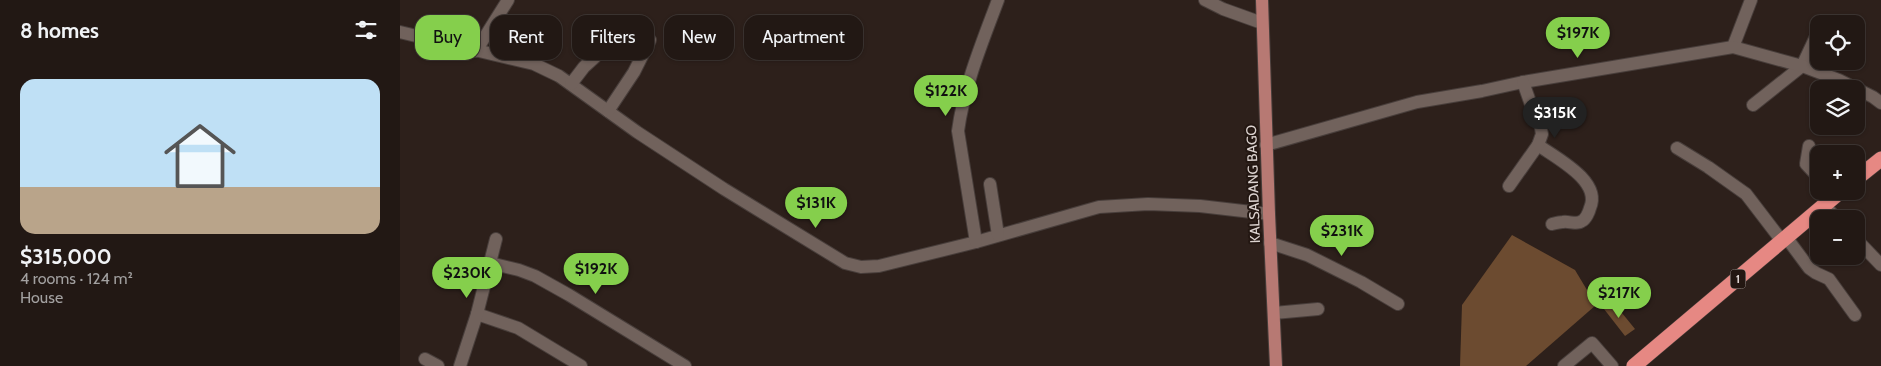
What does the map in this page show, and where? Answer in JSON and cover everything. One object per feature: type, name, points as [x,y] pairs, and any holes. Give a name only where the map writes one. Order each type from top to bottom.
[{"type":"highway","points":[[1865,172],[1881,159]]},
{"type":"highway","name":"1","points":[[1634,366],[1829,200]]},
{"type":"main road","name":"KALSADANG BAGO","points":[[1262,0],[1266,145],[1276,366]]},
{"type":"street","points":[[480,45],[508,0]]},
{"type":"street","points":[[976,242],[958,131],[960,116],[973,70],[998,0]]},
{"type":"street","points":[[1205,0],[1223,9],[1262,23]]},
{"type":"street","points":[[1733,48],[1750,1]]},
{"type":"street","points":[[400,32],[415,36]]},
{"type":"street","points":[[1266,145],[1417,102],[1523,82],[1733,48],[1802,66],[1839,80],[1874,97],[1881,103]]},
{"type":"street","points":[[1753,105],[1802,66],[1810,49]]},
{"type":"street","points":[[480,52],[534,64],[559,76],[637,132],[724,189],[845,262],[861,267],[879,266],[976,242],[1099,207],[1148,204],[1183,205],[1269,214]]},
{"type":"street","points":[[571,84],[592,60]]},
{"type":"street","points":[[608,111],[640,60]]},
{"type":"street","points":[[1509,186],[1538,145],[1542,134],[1540,124],[1523,82]]},
{"type":"street","points":[[1538,145],[1575,171],[1591,189],[1593,201],[1584,221],[1552,224]]},
{"type":"street","points":[[1809,146],[1806,164],[1810,168]]},
{"type":"street","points":[[1677,148],[1746,194],[1809,268],[1816,274],[1829,279],[1855,315]]},
{"type":"street","points":[[990,184],[998,235]]},
{"type":"street","points":[[1824,205],[1829,210]]},
{"type":"street","points":[[460,366],[477,314],[496,238]]},
{"type":"street","points":[[1270,243],[1307,255],[1361,282],[1398,304]]},
{"type":"street","points":[[1865,248],[1881,265]]},
{"type":"street","points":[[490,263],[535,276],[685,366]]},
{"type":"street","points":[[1274,312],[1318,309]]},
{"type":"street","points":[[477,314],[518,328],[582,366]]},
{"type":"street","points":[[1564,366],[1592,342],[1612,366]]},
{"type":"street","points":[[425,359],[438,366]]},
{"type":"building","points":[[1512,235],[1575,270],[1596,305],[1526,366],[1460,366],[1462,305]]},
{"type":"building","points":[[1613,302],[1635,329],[1625,336],[1604,309]]}]
